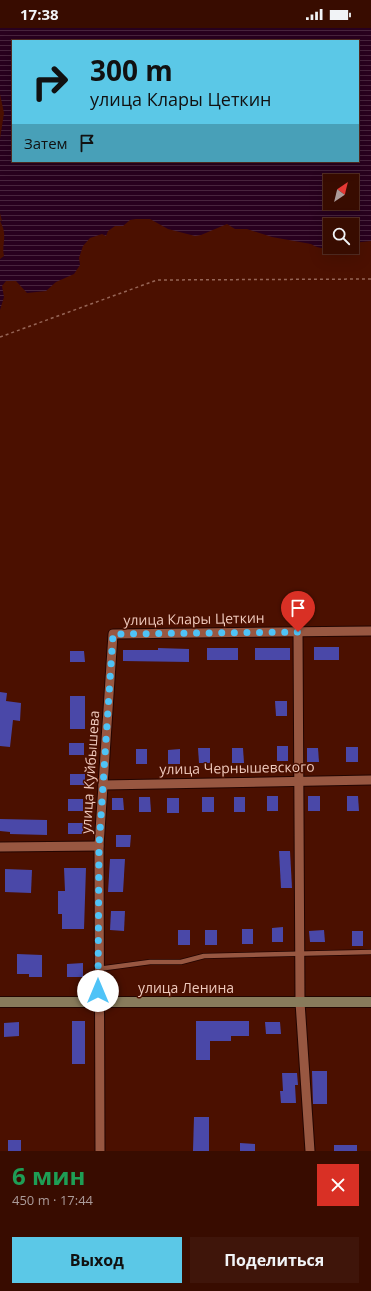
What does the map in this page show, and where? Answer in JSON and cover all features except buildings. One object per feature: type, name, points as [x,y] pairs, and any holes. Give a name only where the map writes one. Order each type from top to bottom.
[{"type":"main road","name":"улица Ленина","points":[[0,1002],[371,1002]]},
{"type":"street","name":"улица Клары Цеткин","points":[[113,634],[371,630]]},
{"type":"street","points":[[298,632],[300,1002],[310,1151]]},
{"type":"street","name":"улица Куйбышева","points":[[100,1151],[98,1001],[99,846],[113,634]]},
{"type":"street","name":"улица Чернышевского","points":[[103,785],[298,780],[371,780]]},
{"type":"street","points":[[0,847],[99,846]]},
{"type":"lane","points":[[98,969],[150,962],[181,962],[204,956],[299,952],[371,952]]},
{"type":"path","points":[[0,336],[158,280],[371,279]]},
{"type":"shaded area","points":[[0,28],[371,28],[371,241],[359,242],[359,218],[323,218],[323,248],[319,248],[311,244],[272,237],[247,229],[235,229],[227,224],[195,236],[168,229],[150,219],[130,220],[123,226],[115,226],[108,231],[106,236],[102,234],[90,238],[83,246],[79,258],[80,265],[74,274],[56,282],[46,291],[27,293],[16,281],[6,281],[2,286],[4,297],[0,310],[0,259],[4,256],[4,229],[0,220],[2,221],[0,213],[0,139],[4,113],[0,94]]},
{"type":"route","points":[[98,991],[99,846],[113,634],[298,632]]}]
